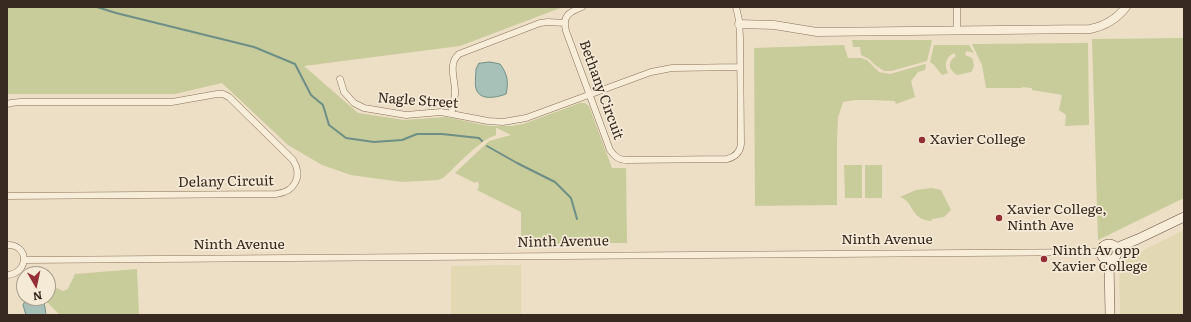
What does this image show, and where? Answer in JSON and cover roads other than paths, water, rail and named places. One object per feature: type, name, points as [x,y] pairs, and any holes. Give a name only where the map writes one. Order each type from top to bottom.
[{"type":"main road","points":[[1116,248],[1138,240],[1184,217]]},
{"type":"main road","points":[[1107,244],[1116,248],[1117,255],[1114,259],[1109,260],[1103,257],[1101,252],[1107,244]]},
{"type":"main road","points":[[1109,260],[1110,315]]},
{"type":"street","points":[[451,114],[455,93],[452,64],[454,59],[459,54],[535,24],[544,22],[565,23],[566,17],[570,13],[582,7]]},
{"type":"street","name":"Bethany Circuit","points":[[565,23],[566,31],[610,150],[615,157],[628,160],[727,159],[736,156],[740,147],[740,24],[736,7]]},
{"type":"street","points":[[957,7],[957,30]]},
{"type":"street","points":[[740,24],[774,24],[817,32],[1090,29],[1099,27],[1113,20],[1126,7]]},
{"type":"street","name":"Nagle Street","points":[[340,79],[344,92],[354,103],[364,108],[406,115],[442,112],[488,121],[512,121],[526,118],[642,74],[664,69],[740,67]]},
{"type":"street","name":"Delany Circuit","points":[[7,104],[20,102],[172,102],[223,94],[228,97],[293,160],[298,173],[297,180],[293,187],[286,192],[276,194],[7,196]]},
{"type":"street","points":[[7,244],[19,248],[24,255],[21,269],[7,275]]},
{"type":"street","name":"Ninth Avenue","points":[[24,260],[1101,252]]},
{"type":"water","points":[[490,62],[500,64],[504,71],[507,78],[506,94],[495,97],[486,97],[479,94],[476,89],[476,69],[479,63]]},
{"type":"water","points":[[23,306],[45,306],[46,315],[26,315]]},
{"type":"waterway","points":[[97,7],[254,47],[295,64],[311,95],[323,105],[329,125],[346,138],[374,142],[402,140],[417,134],[442,134],[479,138],[482,141]]},
{"type":"waterway","points":[[487,146],[555,182],[571,198],[577,219]]},
{"type":"place","name":"Xavier College","points":[[922,140]]},
{"type":"place","name":"Xavier College, Ninth Ave","points":[[999,218]]},
{"type":"place","name":"Ninth Av opp Xavier College","points":[[1044,259]]}]
